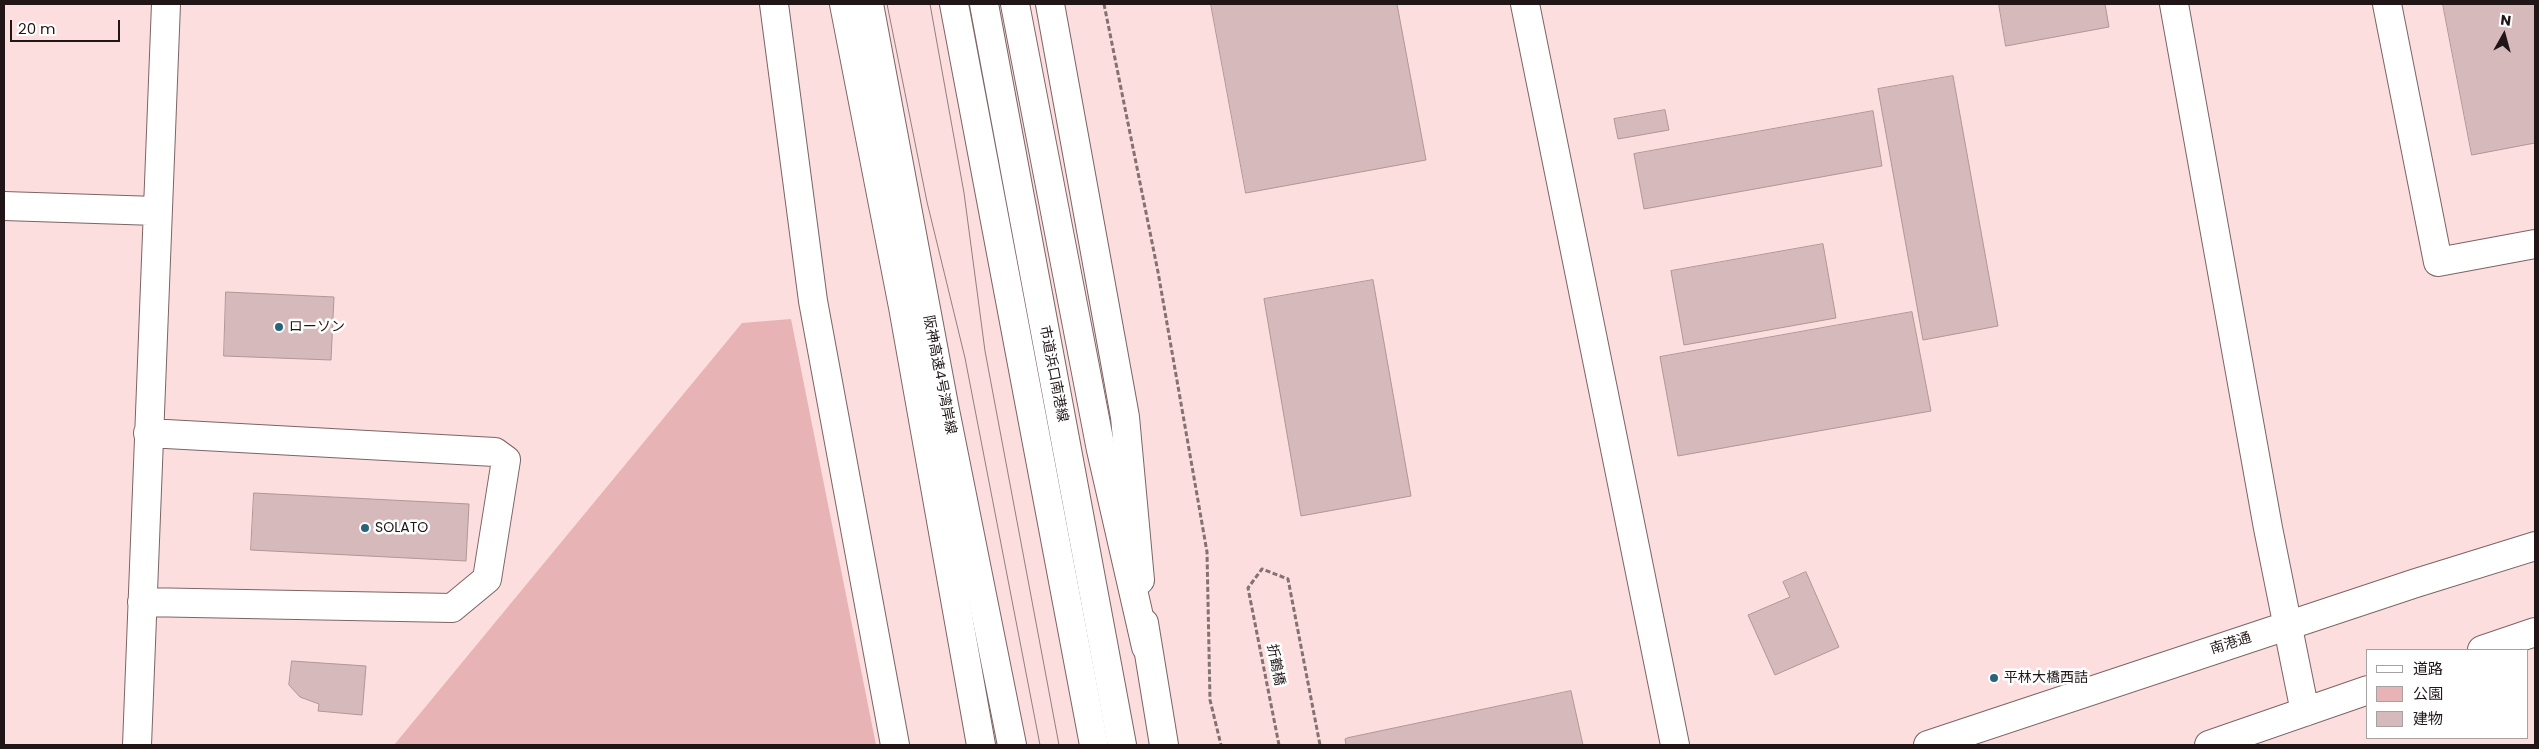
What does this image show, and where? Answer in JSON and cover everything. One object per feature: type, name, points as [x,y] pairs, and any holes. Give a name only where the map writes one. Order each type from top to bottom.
[{"type":"main road","points":[[137,745],[156,211],[166,4]]},
{"type":"main road","points":[[774,4],[813,301],[895,745]]},
{"type":"main road","points":[[844,4],[903,307],[981,745]]},
{"type":"main road","name":"阪神高速4号湾岸線","points":[[869,4],[946,415],[1012,745]]},
{"type":"main road","points":[[954,4],[1094,745]]},
{"type":"main road","name":"市道浜口南港線","points":[[984,4],[1122,745]]},
{"type":"main road","points":[[1015,4],[1094,413],[1146,647],[1164,745]]},
{"type":"main road","points":[[1050,4],[1125,417],[1146,647]]},
{"type":"main road","points":[[1525,4],[1674,745]]},
{"type":"main road","points":[[2174,4],[2287,626],[2305,712]]},
{"type":"main road","points":[[2387,4],[2438,262],[2535,244]]},
{"type":"main road","points":[[4,206],[156,211]]},
{"type":"main road","points":[[142,602],[452,608],[487,579],[506,460],[495,452],[148,433]]},
{"type":"main road","points":[[2433,578],[2535,534]]},
{"type":"main road","name":"南港通","points":[[1928,745],[2535,546]]},
{"type":"main road","points":[[2485,649],[2535,632]]},
{"type":"main road","points":[[2210,745],[2366,691]]},
{"type":"path","points":[[1104,4],[1158,272],[1207,552],[1210,700],[1221,745]]},
{"type":"path","name":"折鶴橋","points":[[1279,745],[1248,588],[1262,569],[1288,579],[1320,745]]},
{"type":"green space","points":[[791,319],[876,745],[394,745],[742,323]]},
{"type":"building","points":[[1211,4],[1397,4],[1426,160],[1246,193]]},
{"type":"building","points":[[1999,4],[2105,4],[2109,27],[2006,46]]},
{"type":"building","points":[[2443,4],[2535,4],[2535,143],[2472,155]]},
{"type":"building","points":[[1953,76],[1998,326],[1923,340],[1878,89]]},
{"type":"building","points":[[1665,110],[1669,130],[1618,139],[1614,119]]},
{"type":"building","points":[[1873,111],[1882,166],[1644,209],[1634,154]]},
{"type":"building","points":[[1823,244],[1836,318],[1684,345],[1671,271]]},
{"type":"building","points":[[1373,280],[1411,496],[1301,516],[1264,299]]},
{"type":"building","points":[[226,292],[334,297],[331,360],[224,356]]},
{"type":"building","points":[[1912,312],[1931,411],[1678,456],[1660,357]]},
{"type":"building","points":[[254,493],[469,504],[466,561],[251,550]]},
{"type":"building","points":[[1806,572],[1839,647],[1775,675],[1748,615],[1790,597],[1783,582]]},
{"type":"building","points":[[292,661],[366,666],[362,715],[318,711],[319,704],[300,697],[289,685]]},
{"type":"building","points":[[1571,691],[1583,745],[1346,745],[1345,739],[1347,738]]},
{"type":"tram line","points":[[887,4],[927,202],[965,358],[1040,745]]},
{"type":"tram line","points":[[930,4],[964,193],[985,351],[1059,745]]},
{"type":"place","name":"ローソン","points":[[279,327]]},
{"type":"place","name":"SOLATO","points":[[365,528]]},
{"type":"place","name":"平林大橋西詰","points":[[1994,678]]}]
